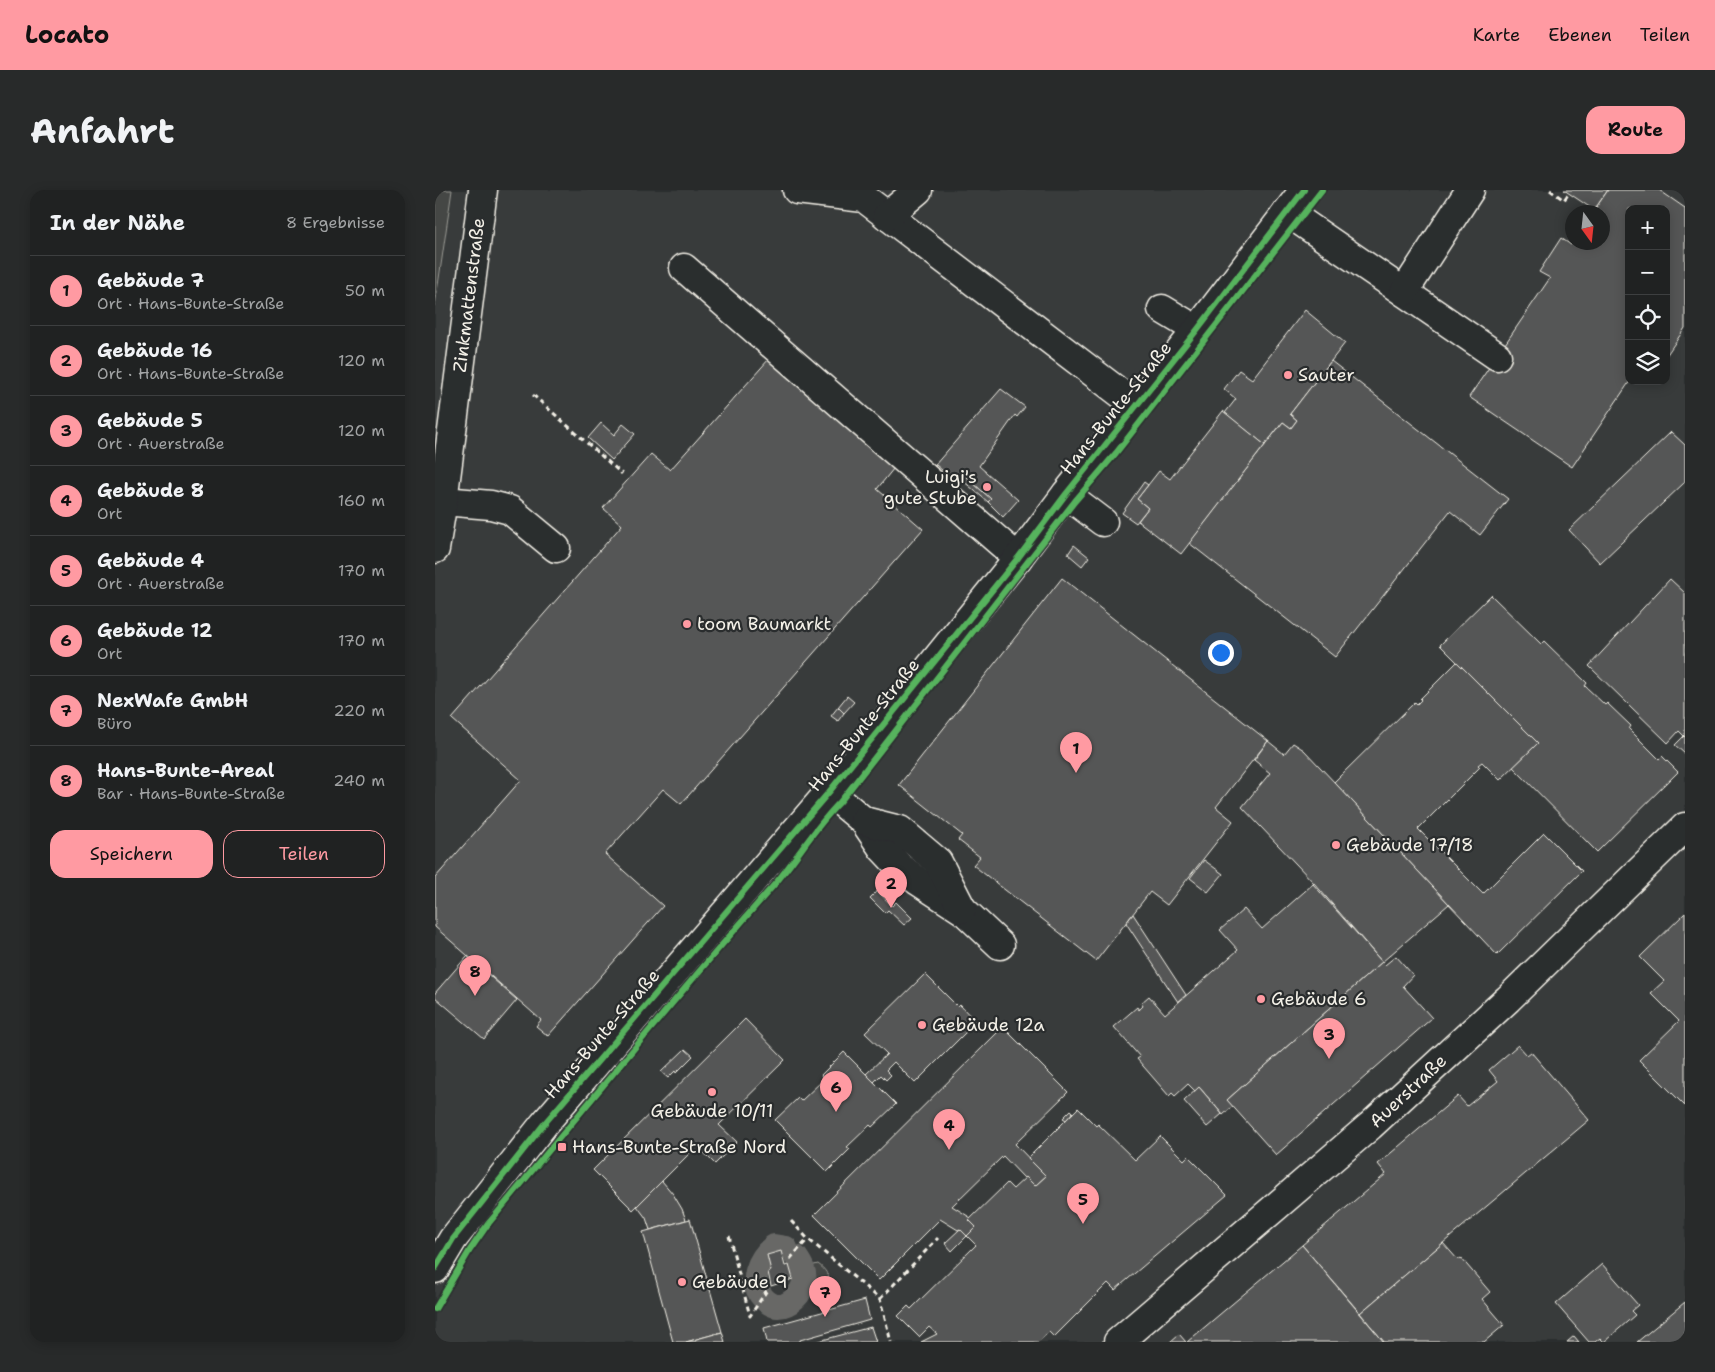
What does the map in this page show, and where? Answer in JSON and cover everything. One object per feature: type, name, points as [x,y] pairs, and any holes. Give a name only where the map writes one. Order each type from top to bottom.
[{"type":"street","name":"Zinkmattenstraße","points":[[435,549],[443,501],[483,190]]},
{"type":"street","name":"Hans-Bunte-Straße","points":[[797,190],[864,198],[1137,406]]},
{"type":"street","points":[[887,216],[917,190]]},
{"type":"street","name":"Hans-Bunte-Straße","points":[[435,1269],[453,1239],[544,1124],[829,792],[1018,558],[1304,190]]},
{"type":"street","points":[[1404,292],[1470,190]]},
{"type":"street","points":[[1287,212],[1497,356]]},
{"type":"street","points":[[684,268],[1018,558]]},
{"type":"street","points":[[1162,309],[1197,330]]},
{"type":"street","points":[[1066,494],[1103,522]]},
{"type":"street","points":[[443,501],[491,505],[510,510],[556,548]]},
{"type":"street","points":[[829,792],[865,821],[883,849],[899,866],[963,911],[1001,945]]},
{"type":"street","name":"Auerstraße","points":[[1118,1342],[1370,1126],[1508,999],[1685,827]]},
{"type":"path","points":[[1550,190],[1565,200],[1569,193]]},
{"type":"path","points":[[533,395],[622,474]]},
{"type":"path","points":[[791,1221],[808,1238],[880,1299],[891,1342]]},
{"type":"path","points":[[729,1236],[750,1316],[767,1290]]},
{"type":"path","points":[[790,1259],[808,1238]]},
{"type":"path","points":[[880,1299],[938,1238]]},
{"type":"shaded area","points":[[435,190],[452,190],[435,306]]},
{"type":"shaded area","points":[[452,190],[1685,190],[1685,1342],[435,1342],[435,306]]},
{"type":"shaded area","points":[[818,1264],[829,1278],[828,1286],[822,1293],[804,1282],[803,1268]]},
{"type":"building","points":[[1564,190],[1608,190],[1598,205],[1586,205]]},
{"type":"building","points":[[1608,190],[1659,190],[1685,208],[1685,328],[1670,350],[1670,205],[1625,205],[1625,385],[1627,385],[1572,467],[1469,397],[1550,278],[1539,272],[1561,238],[1565,241],[1565,250],[1610,250],[1610,205],[1598,205]]},
{"type":"building","name":"Sauter","points":[[1305,310],[1345,343],[1290,414],[1297,420],[1291,428],[1283,422],[1265,445],[1225,413],[1236,399],[1224,389],[1239,370],[1252,379]]},
{"type":"building","name":"toom Baumarkt","points":[[769,359],[894,468],[877,489],[923,529],[681,804],[663,789],[605,854],[663,906],[548,1036],[536,1026],[541,1020],[435,927],[435,878],[521,780],[452,719],[622,525],[603,508],[651,454],[670,470]]},
{"type":"building","points":[[1331,361],[1508,499],[1480,535],[1450,511],[1335,657],[1189,543],[1283,422],[1291,428],[1297,420],[1290,414]]},
{"type":"building","points":[[1001,389],[1025,407],[1017,417],[1015,415],[979,466],[1018,500],[1003,517],[988,502],[991,499],[965,476],[956,485],[957,483],[936,465],[934,466]]},
{"type":"building","points":[[1223,411],[1265,445],[1181,554],[1138,521],[1148,508],[1137,499],[1159,471],[1170,479]]},
{"type":"building","points":[[601,423],[614,435],[623,424],[635,434],[612,460],[588,438]]},
{"type":"building","points":[[1671,432],[1685,445],[1685,482],[1600,563],[1569,530]]},
{"type":"building","points":[[965,476],[991,499],[988,502],[962,480]]},
{"type":"building","points":[[1144,482],[1148,485],[1137,499],[1148,508],[1136,523],[1122,513]]},
{"type":"building","points":[[1074,545],[1089,557],[1082,566],[1068,554]]},
{"type":"building","points":[[1062,578],[1268,741],[1216,807],[1233,821],[1167,905],[1150,892],[1096,961],[973,865],[980,857],[958,840],[962,835],[899,785]]},
{"type":"building","points":[[1670,579],[1685,593],[1685,737],[1679,731],[1668,743],[1589,666]]},
{"type":"building","points":[[1491,595],[1541,644],[1544,641],[1587,683],[1585,686],[1605,705],[1607,703],[1631,726],[1629,729],[1659,759],[1662,756],[1678,772],[1597,852],[1513,767],[1538,743],[1440,645]]},
{"type":"building","points":[[1457,662],[1538,743],[1500,780],[1482,762],[1478,765],[1480,767],[1418,829],[1483,894],[1544,833],[1582,871],[1497,955],[1334,782],[1415,702],[1417,704]]},
{"type":"building","points":[[847,696],[854,702],[844,713],[838,707]]},
{"type":"building","points":[[838,707],[844,713],[838,721],[831,716]]},
{"type":"building","points":[[1685,737],[1685,754],[1675,745]]},
{"type":"building","name":"Gebäude 17/18","points":[[1268,741],[1284,754],[1293,743],[1304,750],[1449,904],[1382,962],[1314,883],[1242,807],[1270,773],[1254,760]]},
{"type":"building","points":[[1204,860],[1223,874],[1208,892],[1190,878]]},
{"type":"building","name":"Gebäude 6","points":[[1313,884],[1382,962],[1227,1100],[1233,1106],[1223,1115],[1199,1087],[1195,1091],[1188,1084],[1175,1096],[1172,1093],[1169,1096],[1137,1059],[1140,1057],[1114,1027],[1137,1007],[1139,1010],[1143,1006],[1141,1003],[1149,996],[1165,1014],[1238,950],[1220,930],[1244,909],[1262,929]]},
{"type":"building","points":[[877,891],[892,906],[896,902],[912,918],[904,925],[888,910],[885,913],[870,898]]},
{"type":"building","points":[[1685,913],[1685,1106],[1639,1060],[1679,1021],[1651,993],[1664,981],[1640,957]]},
{"type":"building","points":[[1133,914],[1186,995],[1178,1002],[1126,923]]},
{"type":"building","points":[[467,956],[517,1000],[484,1039],[435,997],[435,993]]},
{"type":"building","points":[[1396,956],[1413,975],[1403,986],[1432,1018],[1276,1155],[1227,1100],[1382,962],[1385,965]]},
{"type":"building","name":"Gebäude 12a","points":[[925,974],[975,1021],[915,1083],[894,1062],[886,1070],[891,1075],[886,1080],[881,1075],[874,1082],[866,1074],[887,1054],[865,1033]]},
{"type":"building","name":"Gebäude 10/11","points":[[745,1019],[785,1060],[719,1125],[737,1142],[715,1164],[697,1146],[633,1210],[593,1170]]},
{"type":"building","points":[[1003,1027],[1068,1092],[1015,1144],[1046,1176],[1035,1186],[1026,1177],[1024,1178],[1003,1156],[952,1206],[971,1218],[969,1220],[976,1227],[967,1236],[960,1229],[958,1230],[940,1219],[879,1280],[814,1215]]},
{"type":"building","points":[[1518,1045],[1527,1055],[1531,1052],[1589,1120],[1360,1313],[1302,1245],[1386,1174],[1378,1164],[1458,1096],[1467,1106],[1498,1081],[1489,1070]]},
{"type":"building","points":[[685,1049],[693,1056],[676,1073],[675,1071],[668,1078],[661,1072]]},
{"type":"building","points":[[844,1052],[896,1104],[847,1147],[850,1149],[827,1172],[775,1120],[798,1098],[801,1101],[824,1079],[821,1075]]},
{"type":"building","points":[[1199,1087],[1222,1114],[1207,1127],[1184,1101]]},
{"type":"building","points":[[1078,1108],[1096,1126],[1098,1124],[1135,1160],[1160,1136],[1184,1160],[1188,1156],[1227,1195],[1115,1290],[1108,1283],[1054,1337],[1049,1332],[1038,1342],[921,1342],[937,1334],[929,1327],[919,1337],[898,1316],[908,1306],[911,1309],[976,1245],[967,1236],[976,1227],[969,1220],[1007,1183],[1013,1189],[1026,1177],[1035,1186],[1046,1176],[1028,1158]]},
{"type":"building","points":[[1071,1110],[1073,1112],[1066,1120],[1063,1118]]},
{"type":"building","points":[[662,1181],[673,1194],[686,1220],[650,1230],[646,1218],[637,1206]]},
{"type":"building","name":"Gebäude 9","points":[[690,1219],[722,1332],[686,1342],[673,1342],[643,1232]]},
{"type":"building","points":[[960,1229],[967,1236],[952,1251],[945,1243]]},
{"type":"building","points":[[1443,1243],[1458,1260],[1461,1258],[1490,1292],[1482,1299],[1504,1325],[1484,1342],[1384,1342],[1360,1313]]},
{"type":"building","points":[[1302,1245],[1384,1342],[1187,1342]]},
{"type":"building","points":[[781,1251],[785,1266],[789,1265],[793,1279],[771,1286],[768,1272],[771,1271],[767,1255]]},
{"type":"building","points":[[1602,1264],[1638,1305],[1631,1311],[1635,1315],[1604,1342],[1600,1338],[1595,1342],[1589,1342],[1556,1304]]},
{"type":"building","points":[[865,1300],[870,1320],[800,1340],[800,1342],[767,1342],[764,1328]]},
{"type":"building","points":[[1685,1302],[1685,1342],[1637,1342]]},
{"type":"building","points":[[871,1327],[876,1342],[815,1342]]},
{"type":"building","points":[[722,1332],[725,1342],[686,1342]]},
{"type":"building","points":[[1179,1334],[1186,1342],[1170,1342]]},
{"type":"building","points":[[1574,1336],[1579,1342],[1567,1342]]},
{"type":"waterway","points":[[786,1248],[774,1246],[763,1257],[757,1271],[756,1278],[759,1292],[770,1304],[782,1306],[791,1302],[801,1291],[804,1282],[804,1272],[796,1257]]},
{"type":"cycle path","points":[[435,1269],[453,1239],[544,1124],[829,792],[1018,558],[1304,190]]},
{"type":"cycle path","points":[[435,1309],[470,1250],[488,1224],[665,1011],[782,875],[1322,190]]},
{"type":"place","name":"Sauter","points":[[1288,375]]},
{"type":"place","name":"Luigi's gute Stube","points":[[987,487]]},
{"type":"place","name":"toom Baumarkt","points":[[687,624]]},
{"type":"place","name":"Gebäude 7","points":[[1076,773]]},
{"type":"place","name":"Gebäude 17/18","points":[[1336,845]]},
{"type":"place","name":"Gebäude 16","points":[[891,908]]},
{"type":"place","name":"Hans-Bunte-Areal","points":[[475,996]]},
{"type":"place","name":"Gebäude 6","points":[[1261,999]]},
{"type":"place","name":"Gebäude 12a","points":[[922,1025]]},
{"type":"place","name":"Gebäude 5","points":[[1329,1059]]},
{"type":"place","name":"Gebäude 10/11","points":[[712,1092]]},
{"type":"place","name":"Gebäude 12","points":[[836,1112]]},
{"type":"place","name":"Hans-Bunte-Straße Nord","points":[[562,1147]]},
{"type":"place","name":"Gebäude 8","points":[[949,1150]]},
{"type":"place","name":"Gebäude 4","points":[[1083,1224]]},
{"type":"place","name":"Gebäude 9","points":[[682,1282]]},
{"type":"place","name":"NexWafe GmbH","points":[[825,1317]]}]
